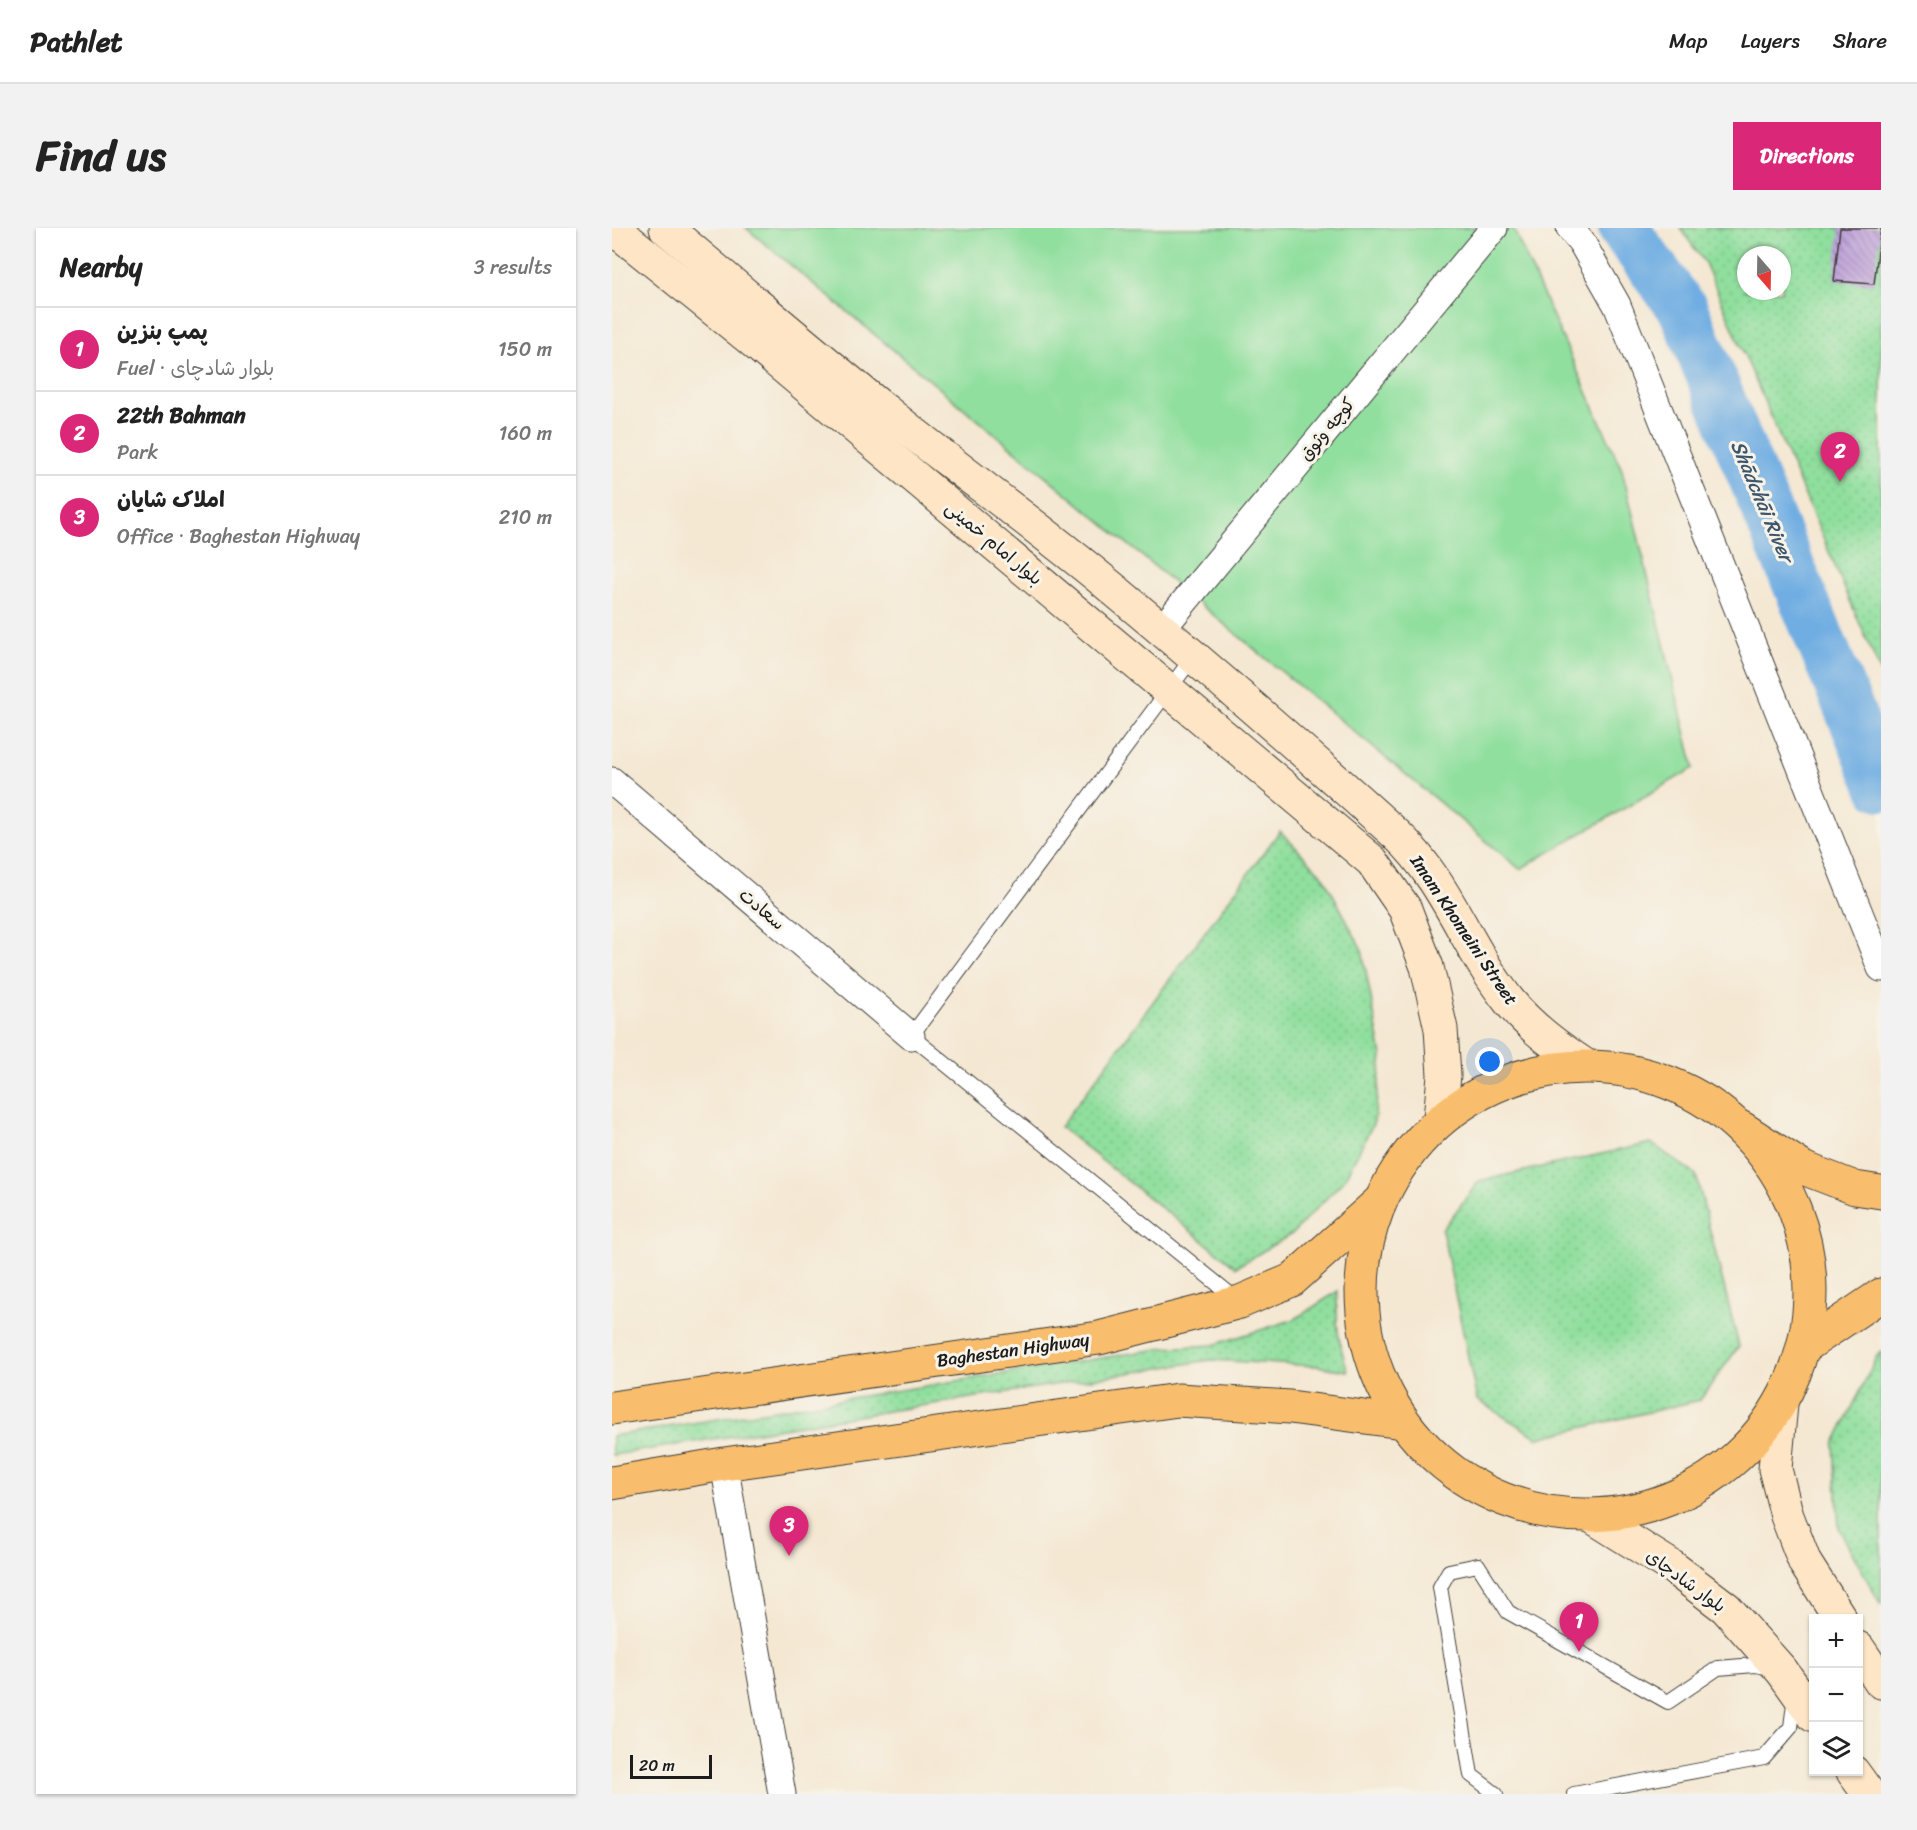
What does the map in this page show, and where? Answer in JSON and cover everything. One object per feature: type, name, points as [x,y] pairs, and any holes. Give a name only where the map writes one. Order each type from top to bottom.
[{"type":"main road","name":"بلوار امام خمینی","points":[[613,228],[748,337],[1372,861]]},
{"type":"main road","name":"بلوار امام خمینی","points":[[666,228],[888,413],[1110,587],[1274,726],[1400,838]]},
{"type":"main road","points":[[1372,861],[1400,838]]},
{"type":"main road","name":"Imam Khomeini Street","points":[[1400,838],[1450,903],[1484,965],[1510,1002],[1542,1036],[1586,1066]]},
{"type":"main road","name":"Imam Khomeini Street","points":[[1372,861],[1405,909],[1427,967],[1441,1029],[1444,1075],[1440,1119]]},
{"type":"main road","points":[[1742,1128],[1779,1175],[1803,1229],[1812,1288],[1804,1347],[1780,1404],[1745,1449],[1700,1484],[1647,1507],[1591,1516],[1515,1505],[1446,1468],[1423,1447],[1402,1422],[1369,1353],[1360,1277],[1379,1202],[1404,1157],[1440,1119],[1508,1080],[1586,1066],[1670,1082],[1742,1128],[1803,1168],[1855,1188],[1881,1192]]},
{"type":"main road","name":"Baghestan Highway","points":[[612,1408],[1099,1338],[1240,1302],[1292,1280],[1379,1202]]},
{"type":"main road","points":[[1804,1347],[1881,1295]]},
{"type":"main road","points":[[612,1483],[724,1464],[1178,1400],[1290,1407],[1402,1422]]},
{"type":"main road","points":[[1780,1404],[1775,1469],[1787,1516],[1805,1563],[1837,1614]]},
{"type":"main road","name":"بلوار شادچای","points":[[1591,1516],[1671,1566],[1726,1608],[1797,1693]]},
{"type":"main road","points":[[1863,1655],[1881,1682]]},
{"type":"main road","points":[[1856,1776],[1869,1794]]},
{"type":"street","name":"کوچه وثوق","points":[[1161,630],[1494,228]]},
{"type":"street","points":[[1570,228],[1582,243],[1617,305],[1881,968]]},
{"type":"street","name":"سعادت","points":[[612,781],[911,1036]]},
{"type":"street","points":[[724,1464],[782,1794]]},
{"type":"lane","points":[[1193,657],[911,1036],[1240,1302]]},
{"type":"lane","points":[[1496,1794],[1471,1775],[1440,1587],[1449,1571],[1478,1564],[1509,1612],[1668,1702],[1718,1668],[1755,1665],[1797,1693],[1791,1727],[1764,1758],[1574,1794]]},
{"type":"green space","points":[[746,228],[1513,228],[1622,470],[1694,768],[1520,869]]},
{"type":"green space","points":[[1680,228],[1881,228],[1881,673],[1705,263]]},
{"type":"green space","points":[[1280,831],[1324,877],[1362,950],[1382,1056],[1374,1122],[1344,1180],[1292,1234],[1236,1267],[1060,1127]]},
{"type":"green space","points":[[1651,1143],[1696,1175],[1739,1346],[1700,1400],[1538,1438],[1477,1400],[1442,1230],[1479,1181]]},
{"type":"green space","points":[[1338,1291],[1338,1332],[1348,1371],[1316,1366],[1210,1360],[612,1455],[612,1436],[1164,1348],[1213,1345],[1295,1319]]},
{"type":"green space","points":[[1881,1352],[1881,1605],[1839,1529],[1834,1445]]},
{"type":"building","points":[[1840,228],[1881,228],[1874,284],[1834,281]]},
{"type":"waterway","name":"Shādchāi River","points":[[1623,228],[1683,309],[1881,786]]},
{"type":"place","name":"22th Bahman","points":[[1840,482]]},
{"type":"place","name":"املاک شایان","points":[[789,1556]]},
{"type":"place","name":"پمپ بنزین","points":[[1579,1652]]}]
